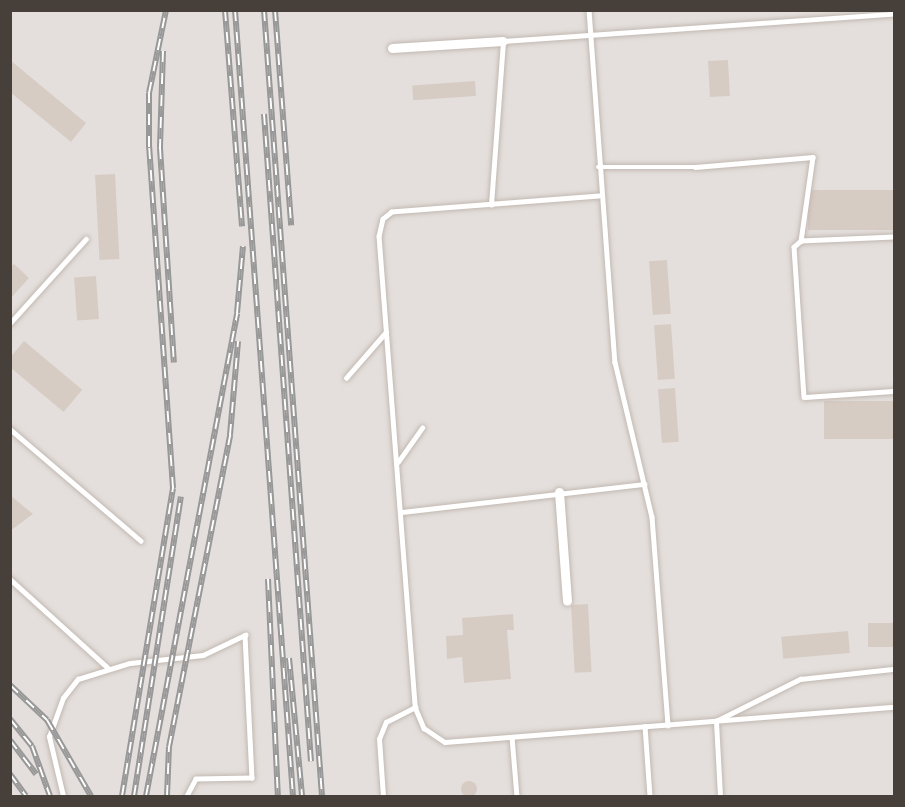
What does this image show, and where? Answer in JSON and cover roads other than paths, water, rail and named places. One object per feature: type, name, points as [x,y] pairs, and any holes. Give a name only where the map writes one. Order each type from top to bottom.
[{"type":"street","points":[[392,48],[503,41]]},
{"type":"street","points":[[559,492],[567,602]]},
{"type":"lane","points":[[589,10],[600,196],[615,362],[652,517],[668,725]]},
{"type":"lane","points":[[491,205],[503,41],[591,39],[894,14]]},
{"type":"lane","points":[[598,167],[694,167],[813,158],[801,241]]},
{"type":"lane","points":[[600,196],[392,213],[383,219],[379,236],[402,512],[415,707],[424,728],[445,742],[894,707]]},
{"type":"lane","points":[[894,237],[801,241],[794,247],[804,397],[894,391]]},
{"type":"lane","points":[[10,323],[86,239]]},
{"type":"lane","points":[[346,378],[387,330]]},
{"type":"lane","points":[[398,462],[422,428]]},
{"type":"lane","points":[[10,429],[141,541]]},
{"type":"lane","points":[[402,512],[559,492],[644,484]]},
{"type":"lane","points":[[10,579],[108,668]]},
{"type":"lane","points":[[63,796],[50,754],[51,726],[78,679],[108,668],[203,655],[245,635],[252,778],[196,779],[187,796]]},
{"type":"lane","points":[[716,721],[800,679],[894,669]]},
{"type":"lane","points":[[383,796],[379,739],[386,722],[415,707]]},
{"type":"lane","points":[[716,721],[720,796]]},
{"type":"lane","points":[[645,726],[650,796]]},
{"type":"lane","points":[[512,737],[517,796]]},
{"type":"railway","points":[[122,796],[173,488],[149,147],[149,93],[166,10]]},
{"type":"railway","points":[[225,10],[242,226]]},
{"type":"railway","points":[[235,10],[293,796]]},
{"type":"railway","points":[[264,10],[322,796]]},
{"type":"railway","points":[[275,10],[291,225]]},
{"type":"railway","points":[[163,51],[160,148],[174,363]]},
{"type":"railway","points":[[264,114],[311,761]]},
{"type":"railway","points":[[146,796],[237,313],[243,246]]},
{"type":"railway","points":[[167,796],[169,747],[230,435],[238,341]]},
{"type":"railway","points":[[134,796],[181,497]]},
{"type":"railway","points":[[268,579],[278,796]]},
{"type":"railway","points":[[289,658],[302,796]]},
{"type":"railway","points":[[10,685],[47,720],[91,796]]},
{"type":"railway","points":[[10,719],[32,746],[50,796]]},
{"type":"railway","points":[[10,740],[36,774]]},
{"type":"railway","points":[[10,774],[26,796]]}]
